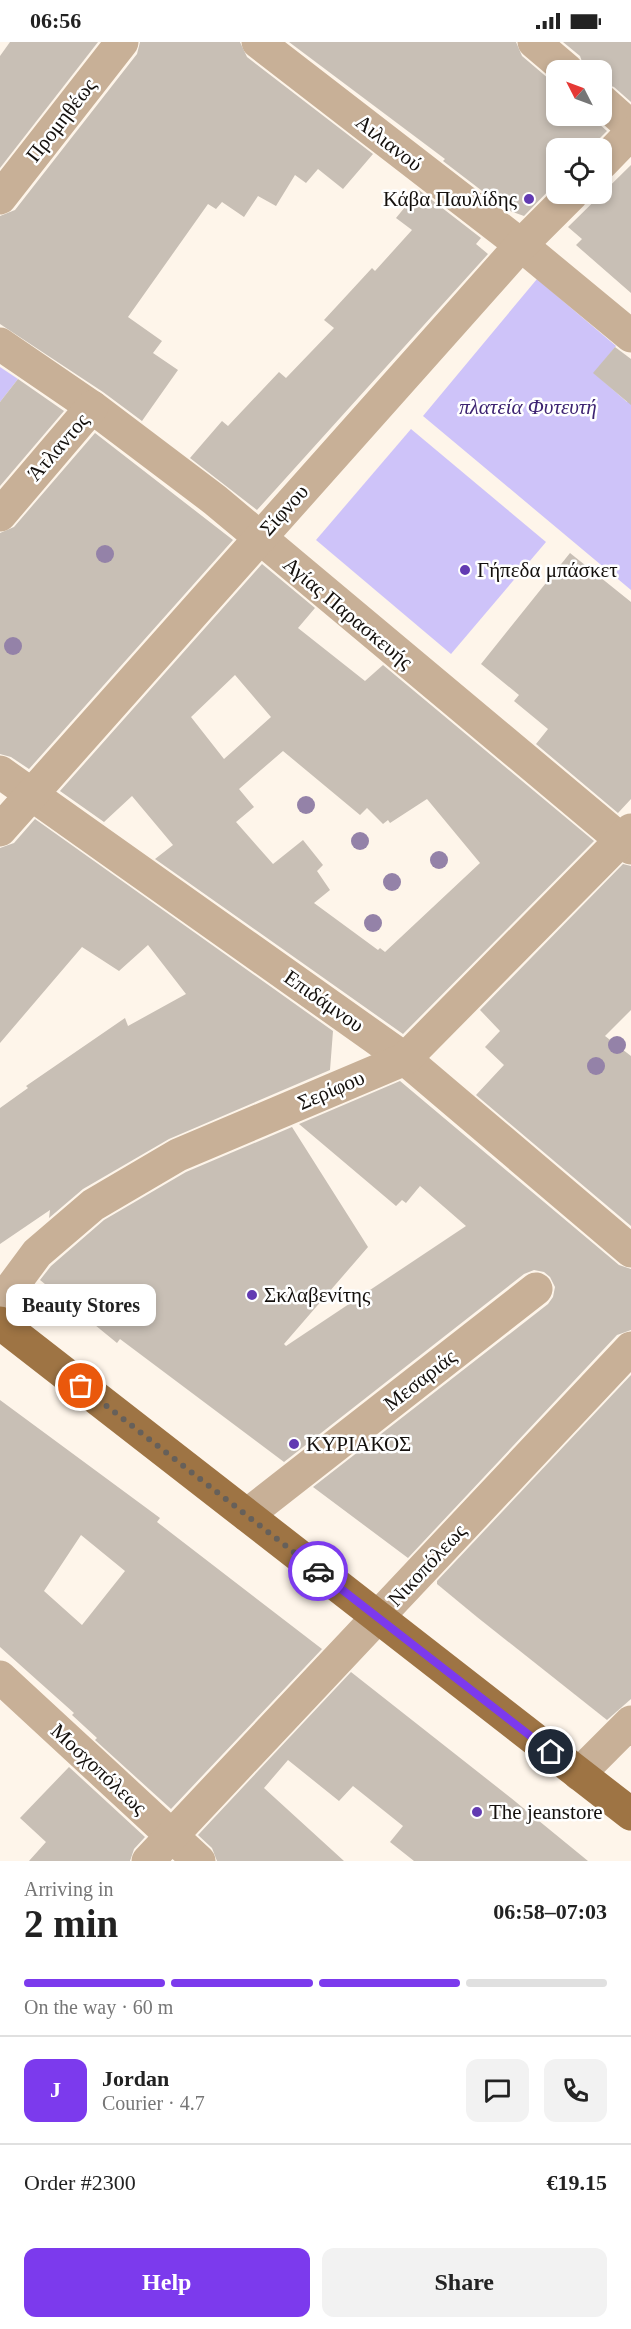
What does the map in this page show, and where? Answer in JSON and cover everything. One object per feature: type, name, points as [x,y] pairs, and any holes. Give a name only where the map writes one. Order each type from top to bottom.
[{"type":"main road","points":[[0,1323],[631,1814]]},
{"type":"street","name":"Προμηθέως","points":[[0,198],[122,42]]},
{"type":"street","name":"Αιλιανού","points":[[258,42],[521,245],[631,336]]},
{"type":"street","points":[[534,42],[555,60]]},
{"type":"street","points":[[612,110],[631,127]]},
{"type":"street","points":[[612,153],[631,133]]},
{"type":"street","name":"Σίφνου","points":[[0,830],[521,245],[562,204]]},
{"type":"street","name":"Αγίας Παρασκευής","points":[[0,344],[92,407],[215,500],[258,538],[628,839]]},
{"type":"street","name":"Άτλαντος","points":[[0,515],[92,407]]},
{"type":"street","name":"Επιδάμνου","points":[[0,772],[405,1059],[631,1251]]},
{"type":"street","name":"Σερίφου","points":[[0,1303],[37,1253],[103,1200],[178,1155],[405,1059],[628,839]]},
{"type":"street","name":"Μεσαριάς","points":[[247,1515],[536,1289]]},
{"type":"street","name":"Νικοπόλεως","points":[[148,1861],[631,1348]]},
{"type":"street","name":"Μοσχοπόλεως","points":[[0,1677],[199,1861]]},
{"type":"street","points":[[579,1774],[631,1722]]},
{"type":"green space","name":"πλατεία Φυτευτή","points":[[537,279],[616,346],[594,373],[627,402],[631,398],[631,590],[423,416]]},
{"type":"green space","points":[[0,367],[18,379],[0,402]]},
{"type":"green space","points":[[411,429],[546,542],[451,654],[316,540]]},
{"type":"building","points":[[10,42],[98,42],[0,168],[0,56]]},
{"type":"building","points":[[140,42],[240,42],[247,57],[373,154],[343,189],[318,169],[306,183],[295,175],[276,206],[258,196],[244,217],[222,202],[216,209],[208,204],[128,317],[162,341],[153,353],[178,370],[142,421],[103,392],[0,324],[0,216],[15,210],[137,54]]},
{"type":"building","points":[[289,42],[516,42],[522,56],[546,76],[546,126],[601,126],[607,131],[600,138],[546,138],[546,193],[524,216],[507,210],[443,161],[445,159]]},
{"type":"building","points":[[563,42],[631,42],[631,102],[612,86],[612,60],[581,60],[580,56]]},
{"type":"building","points":[[631,165],[631,293],[576,245],[582,239],[568,227],[591,204],[612,204],[612,184]]},
{"type":"building","points":[[419,190],[481,238],[476,244],[488,254],[257,510],[190,458],[222,421],[228,426],[279,372],[286,378],[334,328],[324,320],[372,268],[375,271],[412,230],[396,218]]},
{"type":"building","points":[[615,347],[631,359],[631,405],[593,373]]},
{"type":"building","points":[[18,379],[64,411],[0,486],[0,402]]},
{"type":"building","points":[[95,433],[233,540],[29,769],[11,757],[0,754],[0,533],[14,527]]},
{"type":"building","points":[[570,553],[631,602],[631,799],[618,813],[536,744],[548,729],[514,701],[519,695],[481,664]]},
{"type":"building","points":[[262,564],[315,608],[298,628],[365,681],[383,665],[594,841],[403,1034],[155,859],[173,845],[132,796],[104,822],[60,791]],"holes":[[[235,675],[271,717],[224,759],[191,717]],[[283,751],[360,815],[367,808],[383,824],[388,820],[390,823],[427,799],[480,863],[385,952],[380,948],[378,950],[314,903],[330,890],[317,871],[323,865],[303,840],[273,864],[236,822],[254,807],[239,789]]]},
{"type":"building","points":[[35,819],[333,1031],[330,1070],[169,1139],[83,1189],[49,1218],[50,1210],[0,1244],[0,1108],[28,1088],[26,1086],[125,1018],[128,1026],[186,994],[148,945],[119,971],[82,947],[0,1043],[0,848],[14,843]]},
{"type":"building","points":[[623,864],[631,866],[631,1010],[605,1036],[631,1056],[631,1226],[476,1095],[504,1065],[485,1047],[500,1031],[480,1010]]},
{"type":"building","points":[[400,1081],[619,1265],[631,1269],[631,1330],[617,1335],[408,1558],[313,1487],[548,1304],[553,1297],[555,1287],[550,1277],[544,1272],[534,1270],[524,1274],[284,1462],[120,1339],[117,1343],[40,1280],[51,1266],[104,1220],[186,1172],[292,1127],[368,1247],[284,1344],[286,1346],[466,1226],[420,1186],[406,1203],[402,1200],[396,1206],[299,1124]]},
{"type":"building","points":[[631,1375],[631,1699],[607,1720],[477,1617],[437,1584],[437,1581]]},
{"type":"building","points":[[0,1400],[160,1518],[157,1522],[322,1649],[171,1809],[95,1740],[97,1738],[72,1715],[74,1713],[0,1647]],"holes":[[[81,1535],[125,1571],[82,1625],[44,1591]]]},
{"type":"building","points":[[351,1672],[588,1861],[414,1861],[390,1842],[403,1826],[353,1786],[339,1801],[288,1760],[264,1788],[344,1861],[217,1861],[212,1848],[198,1835]]},
{"type":"building","points":[[69,1767],[145,1837],[134,1849],[130,1861],[29,1861],[46,1842],[20,1818]]},
{"type":"way so far","points":[[81,1386],[318,1571]]},
{"type":"place","name":"Κάβα Παυλίδης","points":[[529,199]]},
{"type":"place","name":"Γήπεδα μπάσκετ","points":[[465,570]]},
{"type":"place","name":"Σκλαβενίτης","points":[[252,1295]]},
{"type":"place","name":"Beauty Stores","points":[[81,1386]]},
{"type":"place","name":"ΚΥΡΙΑΚΟΣ","points":[[294,1444]]},
{"type":"place","name":"The jeanstore","points":[[477,1812]]},
{"type":"route","points":[[318,1571],[551,1752]]}]
